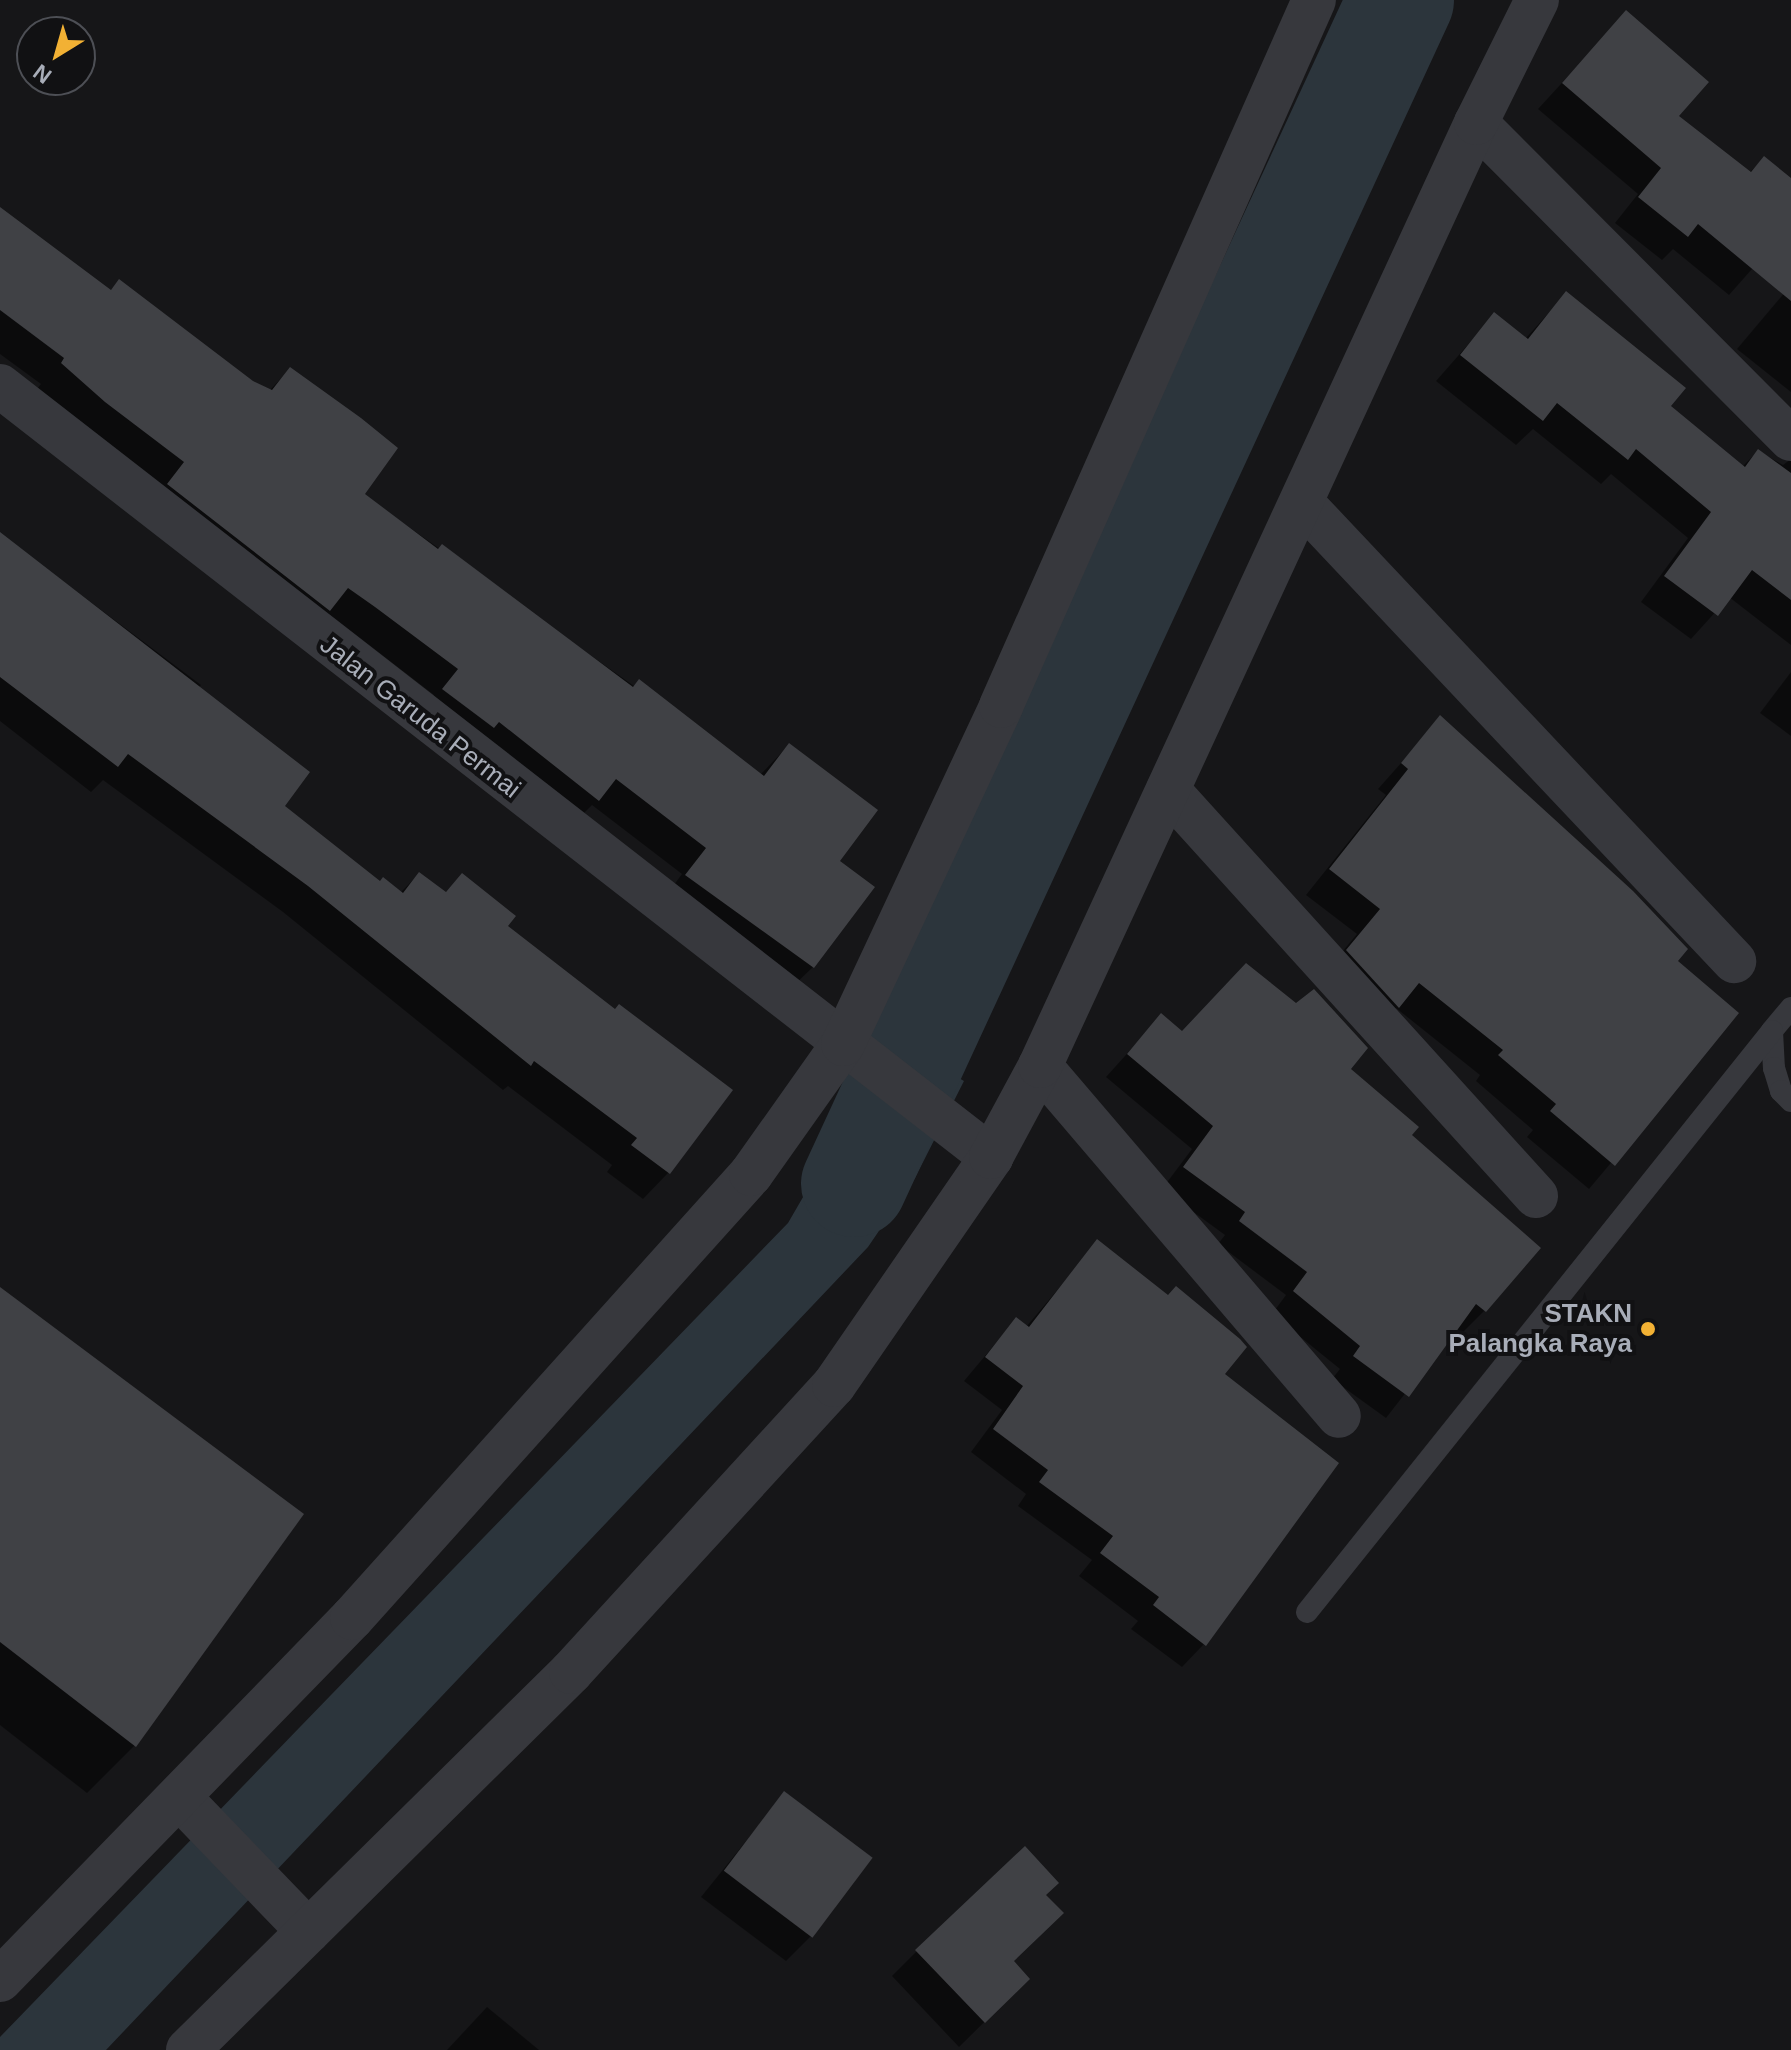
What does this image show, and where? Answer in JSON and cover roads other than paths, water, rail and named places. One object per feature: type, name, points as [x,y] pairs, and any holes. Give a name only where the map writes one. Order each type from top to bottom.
[{"type":"street","points":[[0,1980],[191,1809],[323,1651],[751,1174],[843,1044],[1001,706],[1314,0]]},
{"type":"street","points":[[188,2050],[298,1920],[571,1672],[834,1385],[991,1157],[1040,1066],[1476,123],[1537,0]]},
{"type":"street","points":[[1476,123],[1791,439]]},
{"type":"street","name":"Jalan Garuda Permai","points":[[0,386],[991,1157]]},
{"type":"street","points":[[1302,503],[1734,961]]},
{"type":"street","points":[[1168,790],[1536,1196]]},
{"type":"street","points":[[1040,1066],[1339,1416]]},
{"type":"street","points":[[191,1809],[298,1920]]},
{"type":"lane","points":[[1307,1612],[1791,1008]]},
{"type":"lane","points":[[1772,1031],[1774,1068],[1781,1091],[1791,1101]]},
{"type":"waterway","points":[[854,1184],[1401,0]]},
{"type":"place","name":"STAKN Palangka Raya","points":[[1648,1329]]}]
